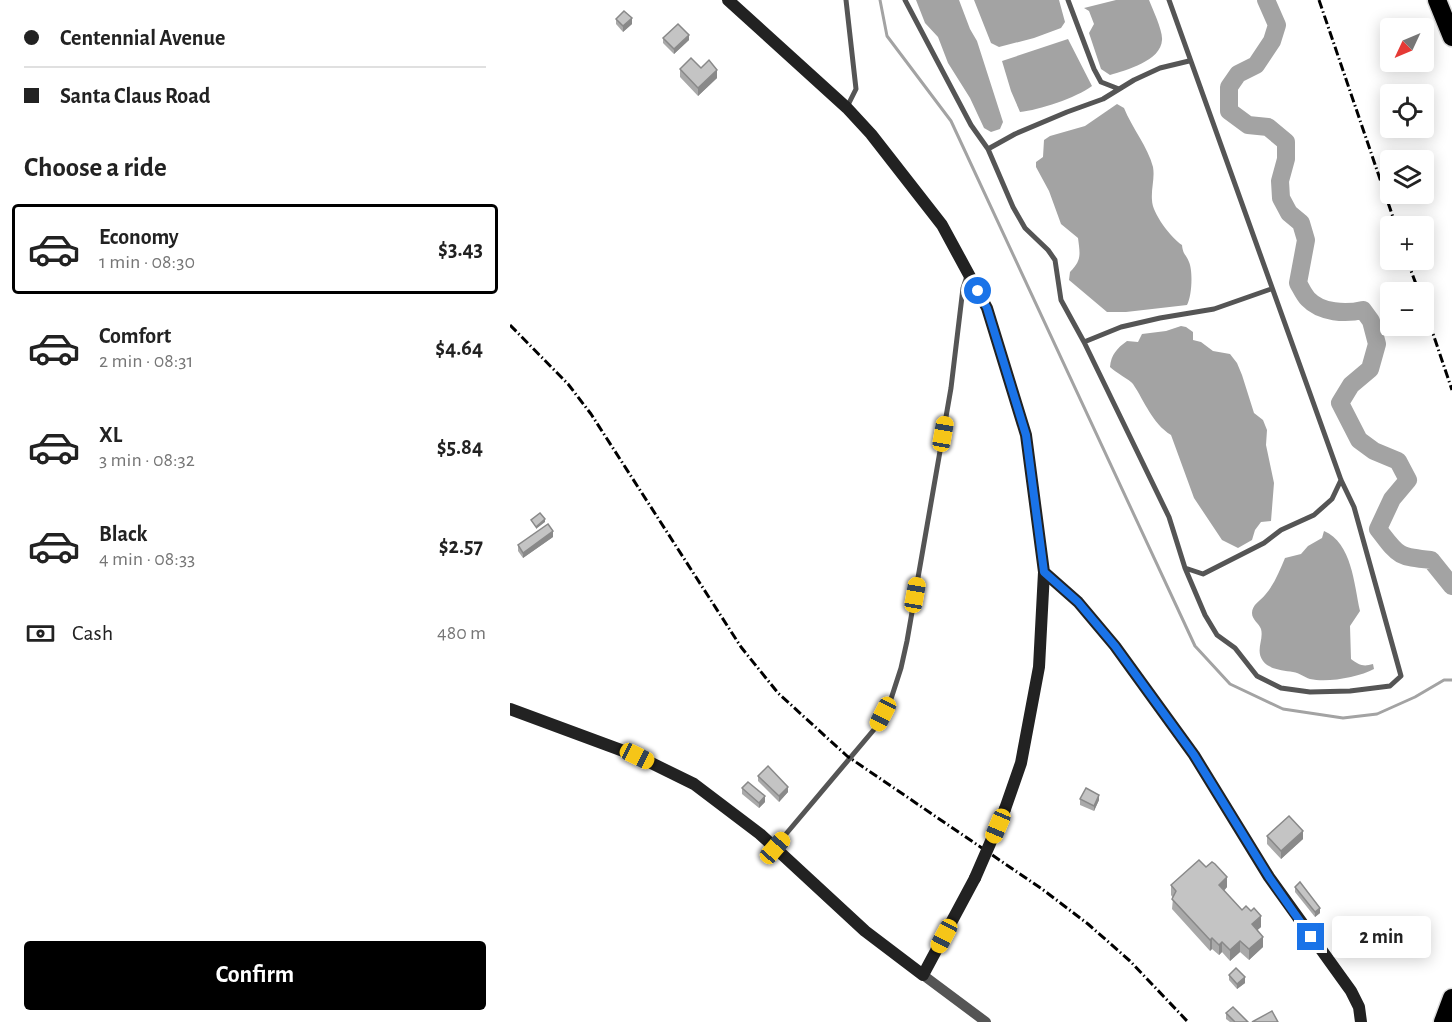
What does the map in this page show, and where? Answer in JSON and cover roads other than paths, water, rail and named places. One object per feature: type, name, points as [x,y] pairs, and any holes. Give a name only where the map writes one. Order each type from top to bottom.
[{"type":"highway","points":[[1437,0],[1452,37]]},
{"type":"highway","points":[[1443,1022],[1452,998]]},
{"type":"street","points":[[728,0],[847,108],[871,134],[942,225],[987,308],[1026,435],[1044,572],[1039,667],[1021,763],[1005,809],[975,878],[923,975]]},
{"type":"street","points":[[1044,572],[1078,602],[1115,646],[1194,755],[1269,877],[1351,991],[1359,1007],[1361,1022]]},
{"type":"street","points":[[510,709],[637,756],[694,784],[760,834],[865,931],[987,1022]]},
{"type":"lane","points":[[846,0],[856,89],[847,108]]},
{"type":"lane","points":[[905,0],[971,125],[988,148],[1013,207],[1025,228],[1055,260],[1061,300],[1084,342],[1169,517],[1185,568],[1205,615],[1217,635],[1235,648],[1257,676],[1281,688],[1310,693],[1390,686],[1401,676],[1354,507],[1341,480],[1168,0]]},
{"type":"lane","points":[[1068,0],[1101,82],[1119,89]]},
{"type":"lane","points":[[988,148],[1015,134],[1103,99],[1161,68],[1189,61]]},
{"type":"lane","points":[[775,848],[858,751],[877,726],[890,702],[901,668],[909,630],[951,388],[963,288],[968,273]]},
{"type":"lane","points":[[1084,342],[1121,327],[1214,309],[1271,289]]},
{"type":"lane","points":[[1185,568],[1203,574],[1264,543],[1281,530],[1314,515],[1332,499],[1341,480]]},
{"type":"waterway","points":[[880,0],[887,36],[951,121],[1195,646],[1230,684],[1283,709],[1343,718],[1377,714],[1415,697],[1444,680],[1452,680]]},
{"type":"waterway","points":[[1266,0],[1277,25],[1272,41],[1256,65],[1238,74],[1229,87],[1229,111],[1248,125],[1268,127],[1286,142],[1286,159],[1280,181],[1281,198],[1289,213],[1301,223],[1306,240],[1298,283],[1305,296],[1313,304],[1327,310],[1342,312],[1363,310],[1371,321],[1377,344],[1370,369],[1351,385],[1340,403],[1359,440],[1374,451],[1398,461],[1408,480],[1392,499],[1378,529],[1399,553],[1411,558],[1431,560],[1452,586]]},
{"type":"railway","points":[[1319,0],[1393,216]]},
{"type":"railway","points":[[1411,270],[1415,282]]},
{"type":"railway","points":[[510,325],[568,384],[591,414],[741,647],[778,693],[847,756],[1042,889],[1088,924],[1130,961],[1188,1022]]},
{"type":"railway","points":[[1434,336],[1452,390]]}]
